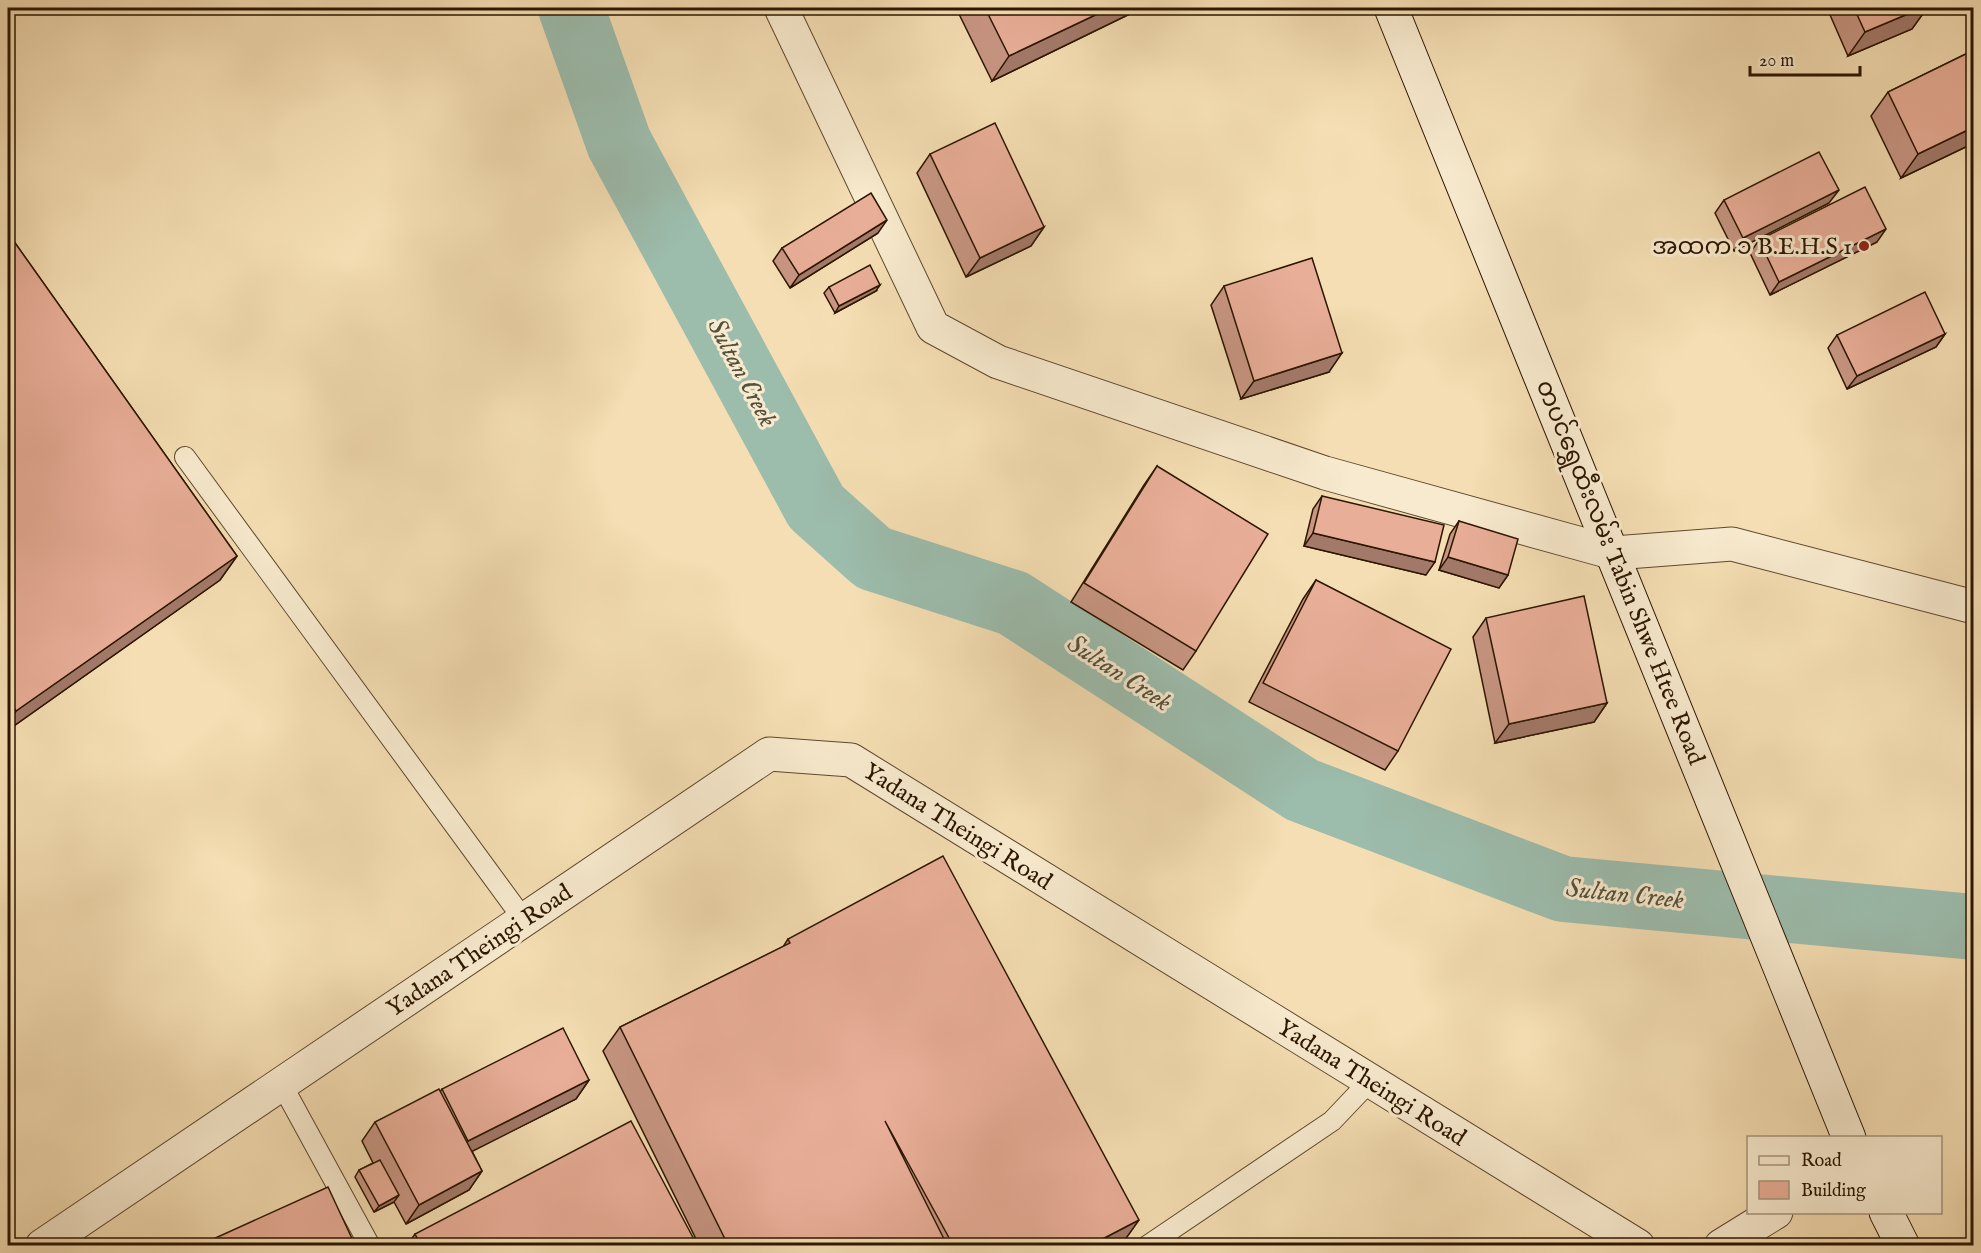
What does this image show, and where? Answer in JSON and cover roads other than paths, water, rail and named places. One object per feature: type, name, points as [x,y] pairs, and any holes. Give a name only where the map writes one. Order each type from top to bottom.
[{"type":"street","points":[[781,8],[933,327],[998,362],[1325,473],[1614,553],[1732,544],[1974,607]]},
{"type":"street","name":"တပင်ရွှေထီးလမ်း Tabin Shwe Htee Road","points":[[1391,8],[1849,1136]]},
{"type":"street","name":"Yadana Theingi Road","points":[[45,1244],[769,754],[851,760],[1638,1245]]},
{"type":"street","points":[[1721,1245],[1773,1214]]},
{"type":"street","points":[[1887,1214],[1903,1245]]},
{"type":"lane","points":[[185,457],[524,920]]},
{"type":"lane","points":[[1148,1245],[1332,1121],[1370,1081]]},
{"type":"lane","points":[[281,1083],[370,1245]]},
{"type":"waterway","name":"Sultan Creek","points":[[571,8],[619,143],[816,507],[873,558],[1013,603],[1302,790],[1563,889],[1974,927]]},
{"type":"place","name":"အထက ၁ B.E.H.S 1","points":[[1864,246]]}]
